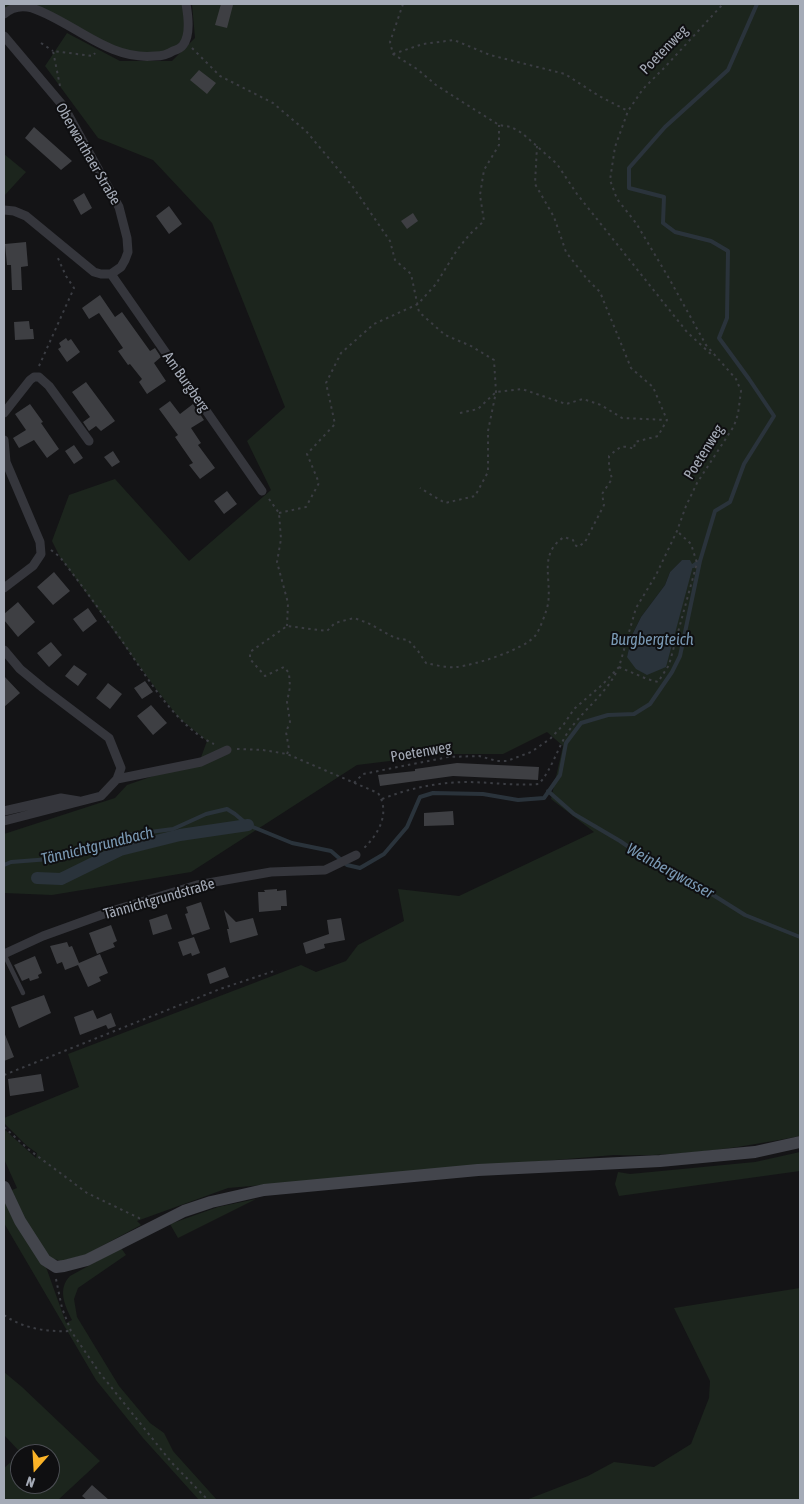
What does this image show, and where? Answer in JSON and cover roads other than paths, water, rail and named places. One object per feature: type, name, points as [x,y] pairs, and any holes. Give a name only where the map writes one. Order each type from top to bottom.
[{"type":"street","points":[[4,14],[17,6],[32,8],[78,30],[100,44],[124,54],[147,57],[167,55],[183,46],[187,35],[186,4]]},
{"type":"street","name":"Oberwarthaer Straße","points":[[4,36],[64,107],[119,207],[127,238],[128,252],[121,267],[111,274]]},
{"type":"street","points":[[4,210],[14,211],[26,216],[94,272],[111,274]]},
{"type":"street","name":"Am Burgberg","points":[[111,274],[262,491]]},
{"type":"street","points":[[4,413],[30,380],[39,377],[49,386],[89,441]]},
{"type":"street","points":[[4,440],[6,462],[40,542],[41,554],[33,566],[4,588]]},
{"type":"street","points":[[4,650],[20,669],[109,738],[121,768],[118,779],[101,796],[84,802],[4,821]]},
{"type":"street","points":[[118,779],[201,762],[227,750]]},
{"type":"street","points":[[4,811],[61,798],[84,802]]},
{"type":"street","name":"Tännichtgrundstraße","points":[[4,954],[43,936],[115,910],[197,885],[271,872],[325,870],[356,856]]},
{"type":"street","points":[[4,1187],[20,1221],[41,1254],[45,1260],[56,1267],[74,1265],[86,1260],[184,1211],[211,1202],[264,1190],[478,1170],[660,1161],[755,1152],[800,1142]]},
{"type":"lane","points":[[4,954],[24,994]]},
{"type":"water","name":"Burgbergteich","points":[[682,560],[690,560],[693,566],[666,667],[647,675],[636,669],[627,657],[632,635],[641,617],[665,585],[670,572]]},
{"type":"waterway","name":"Tännichtgrundbach","points":[[4,865],[11,862],[63,858],[127,835],[173,829],[206,814],[227,809],[248,825],[292,843],[331,851],[347,865],[360,868],[384,854],[407,827],[420,797],[433,793],[483,794],[518,800],[544,798],[560,775],[566,743],[581,723],[608,715],[634,714],[650,704],[672,672],[680,656],[700,561],[715,511],[730,502],[744,464],[774,416],[719,338],[727,318],[728,251],[711,241],[675,232],[663,223],[664,197],[629,188],[629,168],[665,127],[728,70],[757,4]]},
{"type":"waterway","name":"Tännichtgrundbach","points":[[693,566],[700,561]]},
{"type":"waterway","name":"Weinbergwasser","points":[[548,791],[574,814],[620,841],[664,871],[702,888],[745,915],[800,937]]},
{"type":"waterway","points":[[37,878],[61,879],[120,850],[180,835],[248,825]]}]
